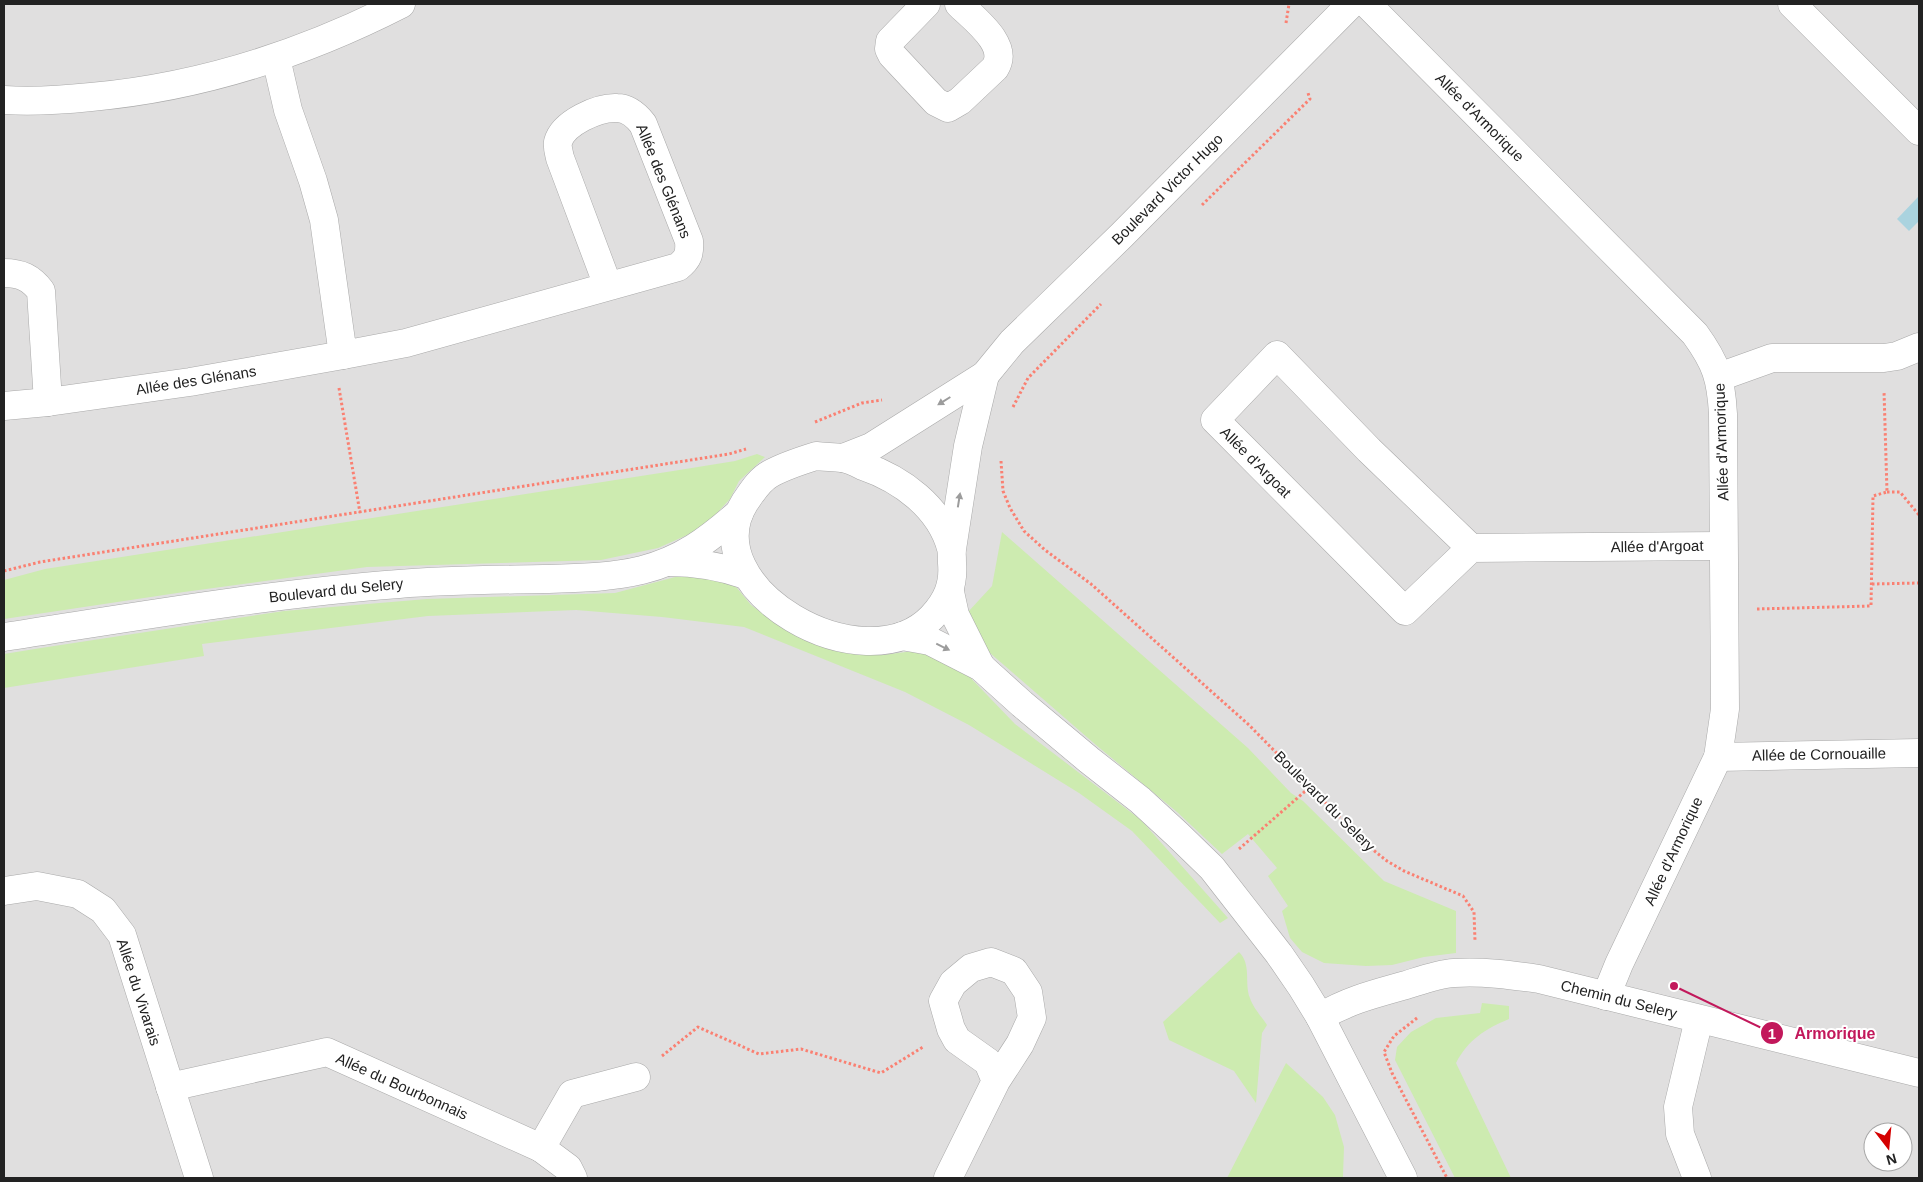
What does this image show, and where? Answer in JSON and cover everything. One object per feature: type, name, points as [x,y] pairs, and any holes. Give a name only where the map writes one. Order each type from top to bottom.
[{"type":"street","points":[[4,100],[78,98],[146,90],[212,77],[276,58],[331,37],[401,4]]},
{"type":"street","points":[[926,4],[890,42],[889,49],[892,55],[936,102],[948,108],[960,101],[995,68],[1000,54],[995,41],[959,4]]},
{"type":"street","name":"Boulevard Victor Hugo","points":[[843,458],[870,447],[985,375],[1012,342],[1122,235],[1351,4]]},
{"type":"street","name":"Allée d'Armorique","points":[[1368,4],[1695,334],[1714,363],[1719,377],[1723,414],[1725,709],[1718,757],[1619,964],[1606,996]]},
{"type":"street","points":[[1792,4],[1919,131]]},
{"type":"street","points":[[276,58],[288,110],[313,181],[324,220],[338,356]]},
{"type":"street","name":"Allée des Glénans","points":[[4,406],[48,402],[190,382],[406,343],[678,267],[689,256],[689,241],[643,124],[632,112],[616,108],[600,111],[577,120],[564,131],[558,142],[560,158],[608,286]]},
{"type":"street","points":[[4,273],[13,273],[32,280],[41,290],[48,402]]},
{"type":"street","points":[[1719,377],[1772,358],[1884,358],[1897,356],[1919,347]]},
{"type":"street","name":"Allée d'Argoat","points":[[1471,548],[1369,450],[1277,355],[1215,420],[1405,611],[1471,548],[1723,546]]},
{"type":"street","name":"Boulevard Victor Hugo","points":[[952,549],[968,446],[985,375]]},
{"type":"street","points":[[816,456],[843,458],[875,470],[903,485],[928,506],[941,524],[952,549],[953,576],[950,592],[937,612],[923,626],[902,636],[884,641],[867,642],[841,639],[799,622],[763,596],[746,574],[739,561],[736,548],[735,533],[738,513],[753,490],[768,475],[790,464],[816,456]]},
{"type":"street","name":"Boulevard du Selery","points":[[4,637],[251,599],[338,588],[450,581],[596,578],[618,575],[669,562],[692,550],[716,533],[738,513]]},
{"type":"street","name":"Boulevard du Selery","points":[[669,562],[696,562],[724,567],[746,574]]},
{"type":"street","points":[[950,592],[955,615],[981,666]]},
{"type":"street","points":[[902,636],[930,640],[981,666],[1088,760],[1140,800],[1212,868],[1280,954],[1320,1017],[1403,1178]]},
{"type":"street","name":"Allée de Cornouaille","points":[[1718,757],[1919,753]]},
{"type":"street","name":"Allée du Vivarais","points":[[4,891],[37,886],[78,894],[103,910],[122,935],[199,1178]]},
{"type":"street","points":[[948,1178],[996,1081],[1020,1044],[1032,1018],[1028,992],[1014,971],[991,962],[971,968],[953,983],[943,1001],[951,1029],[957,1040],[988,1062],[996,1081]]},
{"type":"street","name":"Chemin du Selery","points":[[1320,1017],[1341,1004],[1434,976],[1474,973],[1539,979],[1919,1073]]},
{"type":"street","points":[[1697,1178],[1680,1134],[1678,1107],[1699,1019]]},
{"type":"street","name":"Allée du Bourbonnais","points":[[170,1088],[327,1052],[541,1148],[568,1168],[572,1178]]},
{"type":"street","points":[[541,1148],[572,1094],[636,1077]]},
{"type":"path","points":[[1196,210],[1310,99],[1308,92]]},
{"type":"path","points":[[1011,409],[1028,378],[1104,301]]},
{"type":"path","points":[[338,356],[360,513]]},
{"type":"path","points":[[1884,358],[1887,492]]},
{"type":"path","points":[[806,426],[862,403],[899,397],[919,417]]},
{"type":"path","name":"Boulevard du Selery","points":[[968,446],[1001,448],[1003,492],[1010,508],[1024,530],[1046,550],[1091,584],[1249,725],[1367,845],[1387,861],[1404,871],[1463,896],[1474,912],[1476,953],[1474,973]]},
{"type":"path","points":[[4,571],[40,562],[729,454],[752,447]]},
{"type":"path","points":[[1725,610],[1871,606],[1873,496],[1887,492],[1900,492],[1919,515]]},
{"type":"path","points":[[1872,584],[1919,583]]},
{"type":"path","points":[[1235,853],[1310,787]]},
{"type":"path","points":[[1420,1015],[1394,1036],[1384,1052],[1392,1073],[1447,1178]]},
{"type":"path","points":[[636,1077],[698,1027],[759,1054],[801,1048],[881,1073],[951,1029]]},
{"type":"shaded area","points":[[4,4],[1919,4],[1919,1178],[4,1178]]},
{"type":"green space","points":[[757,454],[765,457],[739,481],[730,499],[703,528],[658,548],[601,560],[367,567],[4,619],[4,580],[45,569],[735,461]]},
{"type":"green space","points":[[1002,532],[1248,748],[1291,793],[1303,801],[1384,881],[1456,911],[1456,953],[1424,957],[1392,965],[1366,966],[1324,963],[1302,952],[1290,938],[1282,911],[1288,906],[1268,876],[1277,868],[1248,834],[1222,854],[1177,812],[990,653],[974,635],[967,613],[992,586]]},
{"type":"green space","points":[[706,574],[726,580],[737,588],[751,605],[774,622],[805,640],[847,653],[882,655],[914,651],[935,654],[964,671],[1015,724],[1141,820],[1228,918],[1220,923],[1132,831],[1079,793],[969,725],[905,692],[744,627],[662,617],[576,610],[428,616],[202,644],[204,656],[4,688],[4,654],[284,611],[427,599],[615,593],[679,576]]},
{"type":"green space","points":[[1239,952],[1247,968],[1248,992],[1251,1002],[1267,1025],[1262,1033],[1256,1103],[1234,1071],[1169,1040],[1163,1022]]},
{"type":"green space","points":[[1482,1003],[1509,1006],[1509,1019],[1478,1036],[1466,1048],[1456,1063],[1511,1178],[1455,1178],[1395,1060],[1397,1047],[1411,1032],[1436,1018],[1480,1013]]},
{"type":"green space","points":[[1286,1063],[1323,1097],[1335,1115],[1344,1147],[1343,1177],[1227,1178]]},
{"type":"water","points":[[1919,196],[1919,221],[1909,231],[1897,219]]},
{"type":"place","name":"Armorique","points":[[1674,986]]}]
